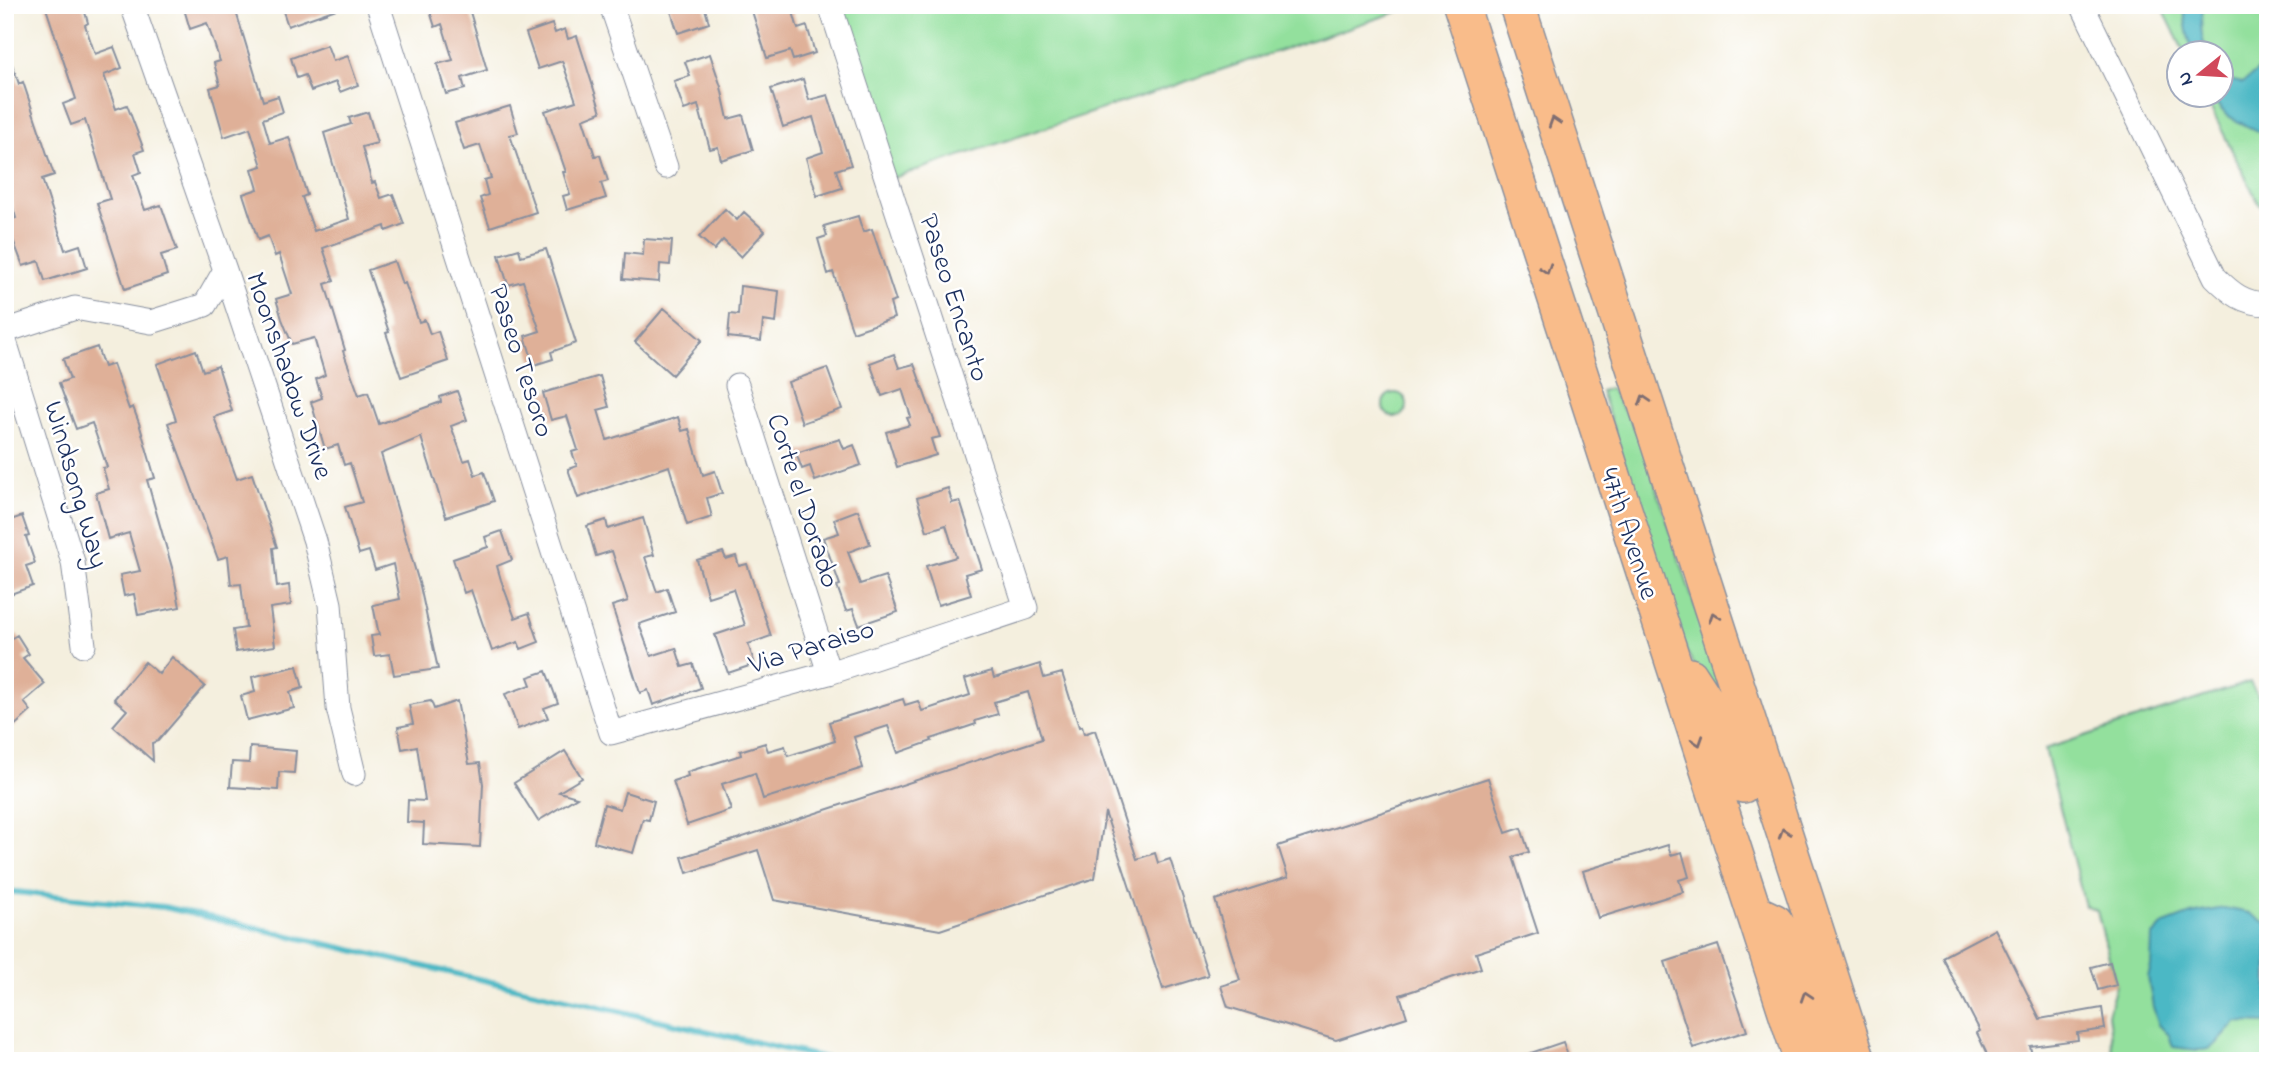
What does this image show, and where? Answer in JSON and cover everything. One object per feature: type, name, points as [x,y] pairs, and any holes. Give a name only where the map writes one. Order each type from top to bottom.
[{"type":"main road","name":"47th Avenue","points":[[1461,5],[1802,1061]]},
{"type":"main road","name":"47th Avenue","points":[[1517,5],[1858,1061]]},
{"type":"main road","points":[[1665,636],[1725,730],[1769,863],[1785,883],[1805,898]]},
{"type":"main road","points":[[1753,911],[1775,922],[1789,943],[1827,1061]]},
{"type":"street","name":"Moonshadow Drive","points":[[132,5],[225,270],[315,541],[330,604],[338,708],[354,774]]},
{"type":"street","name":"Paseo Tesoro","points":[[378,5],[611,733]]},
{"type":"street","points":[[611,5],[666,167]]},
{"type":"street","name":"Paseo Encanto","points":[[830,5],[1026,608]]},
{"type":"street","points":[[2082,5],[2215,277],[2232,295],[2257,304],[2268,304]]},
{"type":"street","points":[[5,331],[75,308],[151,322],[205,305],[225,270]]},
{"type":"street","name":"Windsong Way","points":[[5,341],[73,562],[84,645]]},
{"type":"street","name":"Corte el Dorado","points":[[737,385],[829,673]]},
{"type":"street","name":"Via Paraiso","points":[[611,733],[829,673],[1026,608]]},
{"type":"green space","points":[[830,5],[1414,5],[1415,6],[887,180]]},
{"type":"green space","points":[[2161,5],[2268,5],[2268,210],[2259,204],[2211,108],[2234,108],[2234,38],[2177,38]]},
{"type":"green space","points":[[1610,388],[1640,437],[1724,696],[1715,700],[1686,651],[1601,391]]},
{"type":"green space","points":[[1395,393],[1404,396],[1407,405],[1404,414],[1395,417],[1386,414],[1383,405],[1386,396]]},
{"type":"green space","points":[[2250,682],[2268,713],[2268,1061],[2114,1061],[2108,1014],[2116,985],[2097,911],[2085,906],[2045,749]]},
{"type":"water","points":[[2183,5],[2204,5],[2203,38],[2189,38]]},
{"type":"water","points":[[2268,62],[2268,137],[2229,116],[2220,108],[2234,108],[2234,81],[2243,83]]},
{"type":"water","points":[[2224,908],[2249,913],[2268,925],[2268,1023],[2237,1022],[2215,1045],[2204,1050],[2173,1047],[2169,1035],[2159,1025],[2153,1007],[2148,977],[2152,937],[2164,924],[2191,914]]},
{"type":"building","points":[[45,5],[83,5],[88,23],[85,25],[95,54],[114,47],[122,68],[104,75],[116,109],[127,105],[144,150],[135,153],[141,172],[133,175],[145,210],[161,205],[177,250],[161,255],[167,275],[125,289],[97,203],[110,199],[85,120],[71,125],[63,104],[76,99]]},
{"type":"building","points":[[196,5],[234,5],[263,101],[278,96],[283,112],[263,119],[270,143],[289,137],[307,195],[302,197],[314,231],[349,219],[324,133],[351,124],[349,118],[368,112],[377,143],[362,147],[372,183],[375,182],[381,198],[393,194],[404,224],[386,231],[385,226],[323,248],[334,281],[325,284],[345,350],[343,351],[359,395],[368,392],[379,424],[441,402],[440,397],[457,391],[467,420],[451,426],[464,461],[470,459],[475,475],[484,472],[494,501],[446,517],[421,437],[381,454],[420,586],[438,669],[394,675],[390,654],[374,656],[371,636],[379,635],[373,605],[400,599],[393,564],[375,570],[369,551],[359,554],[345,507],[362,502],[350,463],[344,465],[338,445],[325,449],[311,402],[322,398],[316,379],[325,375],[314,338],[292,344],[282,319],[276,299],[292,294],[279,254],[275,256],[268,236],[258,240],[243,194],[258,189],[252,169],[262,166],[250,128],[224,137],[210,88],[220,85],[214,63],[220,61],[207,23],[190,29],[184,9]]},
{"type":"building","points":[[281,5],[342,5],[342,7],[288,26]]},
{"type":"building","points":[[428,5],[468,5],[487,70],[462,78],[465,89],[446,94],[437,64],[453,60],[442,24],[435,27]]},
{"type":"building","points":[[669,5],[704,5],[709,23],[678,33]]},
{"type":"building","points":[[750,5],[791,5],[798,29],[807,26],[815,53],[793,60],[790,51],[767,58]]},
{"type":"building","points":[[552,24],[555,33],[565,29],[568,39],[577,36],[601,112],[583,119],[595,156],[600,155],[608,181],[601,183],[606,198],[567,210],[563,196],[570,194],[563,172],[566,172],[545,111],[576,101],[562,61],[538,69],[526,33]]},
{"type":"building","points":[[327,45],[333,61],[348,56],[358,85],[340,92],[336,82],[311,91],[305,75],[297,78],[291,58]]},
{"type":"building","points":[[8,52],[19,84],[23,82],[54,175],[42,179],[65,250],[80,245],[87,268],[45,281],[39,261],[23,266],[6,221],[16,218],[5,179],[5,53]]},
{"type":"building","points":[[710,54],[728,119],[743,115],[753,150],[721,160],[718,147],[710,149],[698,105],[684,110],[674,81],[690,76],[685,62]]},
{"type":"building","points":[[803,79],[809,100],[828,95],[851,165],[836,170],[842,188],[817,196],[806,158],[823,152],[813,117],[783,127],[771,89]]},
{"type":"building","points":[[510,106],[518,133],[510,135],[536,212],[490,227],[480,198],[488,195],[484,180],[491,178],[480,145],[464,150],[455,123]]},
{"type":"building","points":[[725,209],[737,220],[744,212],[765,231],[741,257],[723,240],[714,250],[699,237]]},
{"type":"building","points":[[858,216],[863,232],[872,229],[896,301],[890,303],[894,318],[853,332],[833,272],[828,274],[818,239],[827,236],[824,226]]},
{"type":"building","points":[[644,239],[672,241],[670,265],[660,264],[659,282],[623,279],[625,253],[643,255]]},
{"type":"building","points":[[519,249],[521,256],[546,249],[576,343],[551,352],[553,359],[534,365],[525,336],[540,331],[523,281],[508,285],[499,255]]},
{"type":"building","points":[[394,261],[419,322],[425,320],[430,334],[438,331],[448,361],[401,377],[368,270]]},
{"type":"building","points":[[740,286],[779,291],[776,323],[763,321],[761,341],[728,337],[730,314],[738,315]]},
{"type":"building","points":[[664,308],[702,340],[672,375],[635,342]]},
{"type":"building","points":[[97,347],[104,367],[113,364],[129,409],[133,407],[139,423],[155,478],[147,480],[173,571],[180,607],[138,615],[134,594],[124,596],[120,575],[140,571],[129,533],[108,539],[96,493],[109,489],[103,468],[107,467],[92,423],[76,429],[59,383],[70,379],[63,359]]},
{"type":"building","points":[[196,350],[203,371],[218,366],[232,411],[214,417],[237,479],[252,474],[277,547],[273,548],[277,587],[289,585],[291,605],[270,608],[275,646],[236,652],[233,630],[246,628],[241,584],[231,585],[228,556],[218,559],[168,423],[176,420],[157,364]]},
{"type":"building","points":[[894,354],[899,368],[914,364],[940,437],[931,439],[936,455],[897,467],[886,432],[910,425],[907,418],[911,417],[902,389],[882,396],[870,363]]},
{"type":"building","points":[[827,368],[842,409],[802,423],[788,382]]},
{"type":"building","points":[[600,376],[609,407],[598,410],[607,440],[678,417],[682,431],[689,429],[703,475],[715,471],[722,493],[707,498],[712,517],[687,525],[669,466],[578,498],[568,469],[577,466],[572,452],[578,450],[567,416],[551,420],[543,393]]},
{"type":"building","points":[[840,439],[844,449],[854,445],[861,465],[815,481],[810,466],[802,469],[796,453]]},
{"type":"building","points":[[948,488],[952,503],[960,501],[982,569],[965,574],[971,595],[938,605],[926,566],[956,557],[946,525],[927,531],[917,498]]},
{"type":"building","points":[[858,510],[870,544],[848,552],[860,584],[885,576],[898,612],[859,625],[853,609],[846,611],[823,538],[839,533],[834,519]]},
{"type":"building","points":[[22,516],[35,563],[26,566],[33,586],[5,596],[5,522]]},
{"type":"building","points":[[643,518],[654,555],[645,557],[657,592],[667,588],[675,612],[639,624],[651,656],[676,648],[682,667],[693,664],[701,688],[653,705],[648,690],[640,693],[612,606],[628,601],[612,551],[596,556],[587,526],[606,520],[608,529]]},
{"type":"building","points":[[502,531],[512,560],[497,566],[501,580],[515,618],[529,613],[539,642],[521,649],[518,642],[492,651],[471,590],[464,593],[453,559],[488,547],[485,537]]},
{"type":"building","points":[[723,552],[726,559],[736,556],[739,566],[747,564],[771,636],[748,644],[755,664],[728,673],[715,635],[745,625],[733,589],[708,597],[697,560]]},
{"type":"building","points":[[17,635],[29,654],[23,658],[45,684],[24,702],[31,711],[14,726],[5,715],[5,642]]},
{"type":"building","points":[[172,657],[205,686],[158,741],[152,743],[153,761],[113,726],[127,710],[114,699],[145,662],[159,674]]},
{"type":"building","points":[[1040,664],[1044,678],[1062,673],[1079,727],[1082,726],[1084,734],[1095,730],[1137,859],[1155,853],[1158,863],[1170,859],[1208,975],[1163,989],[1105,812],[1095,878],[940,930],[774,900],[758,850],[687,873],[682,857],[1042,739],[1028,692],[994,702],[998,714],[898,753],[888,726],[854,737],[863,768],[763,799],[755,773],[722,784],[731,810],[687,825],[673,781],[688,776],[687,772],[741,755],[740,751],[765,743],[768,751],[785,746],[788,756],[835,741],[829,722],[903,699],[905,705],[918,701],[922,711],[970,695],[965,679],[992,671],[994,678]]},
{"type":"building","points":[[297,666],[303,688],[290,692],[294,708],[247,720],[241,696],[255,692],[252,677]]},
{"type":"building","points":[[546,671],[558,703],[544,708],[548,718],[518,729],[505,694],[531,685],[528,677]]},
{"type":"building","points":[[431,701],[434,709],[457,701],[469,764],[480,763],[483,784],[480,847],[423,844],[424,823],[407,822],[408,800],[425,801],[417,746],[402,749],[398,727],[413,724],[409,705]]},
{"type":"building","points":[[250,747],[296,751],[294,773],[279,772],[278,790],[230,787],[232,762],[249,763]]},
{"type":"building","points":[[565,751],[582,778],[559,792],[577,797],[538,821],[514,783]]},
{"type":"building","points":[[1488,778],[1506,833],[1521,828],[1529,852],[1513,857],[1538,933],[1476,953],[1481,968],[1400,995],[1407,1017],[1336,1040],[1228,1007],[1221,986],[1240,980],[1215,900],[1288,877],[1278,846]]},
{"type":"building","points":[[625,792],[654,801],[649,820],[643,819],[633,853],[594,842],[604,804],[620,809]]},
{"type":"building","points":[[1668,845],[1671,855],[1682,852],[1689,877],[1679,880],[1683,892],[1598,918],[1583,871]]},
{"type":"building","points":[[1995,929],[2040,1019],[2102,1008],[2105,1029],[2077,1033],[2078,1040],[2030,1046],[2033,1061],[1988,1061],[1977,1033],[1980,1031],[1942,957]]},
{"type":"building","points":[[1718,945],[1747,1031],[1693,1048],[1665,962]]},
{"type":"building","points":[[2110,962],[2116,985],[2098,990],[2091,967]]},
{"type":"building","points":[[1563,1042],[1570,1061],[1516,1061],[1516,1058]]},
{"type":"waterway","points":[[5,891],[164,907],[837,1061]]}]
